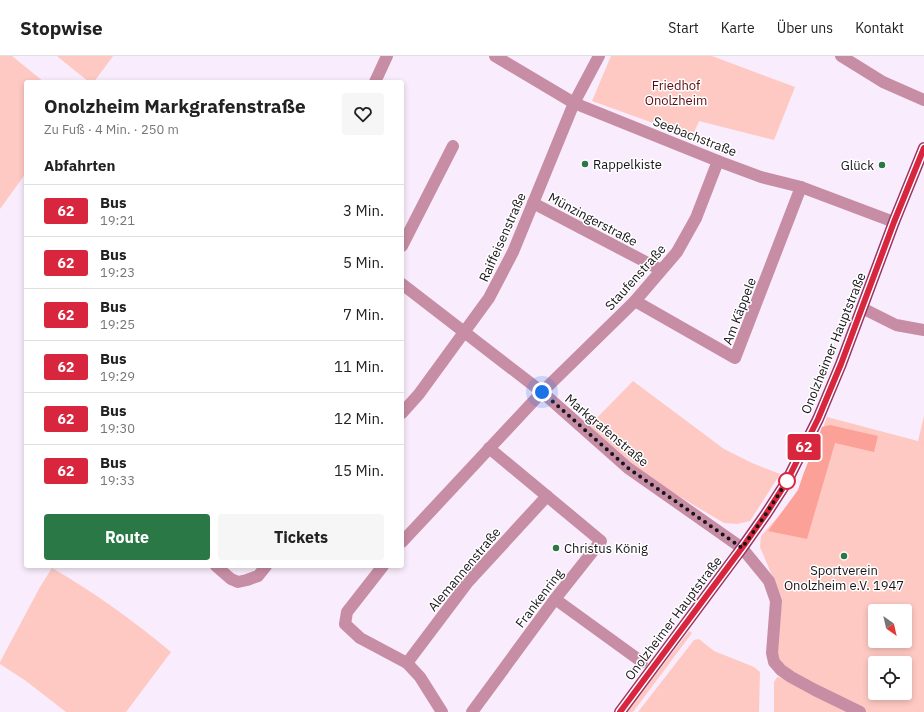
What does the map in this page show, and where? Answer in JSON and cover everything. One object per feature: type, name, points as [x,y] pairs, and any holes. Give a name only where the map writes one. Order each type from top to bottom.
[{"type":"main road","name":"Onolzheimer Hauptstraße","points":[[620,712],[742,548],[786,483],[809,438],[841,364],[894,222],[924,148]]},
{"type":"street","points":[[377,80],[387,56]]},
{"type":"street","name":"Seebachstraße","points":[[495,56],[574,103],[761,177],[801,187],[894,222]]},
{"type":"street","name":"Raiffeisenstraße","points":[[404,411],[419,394],[465,333],[489,298],[513,252],[574,103],[599,56]]},
{"type":"street","points":[[841,56],[883,82],[924,100]]},
{"type":"street","points":[[404,242],[453,146]]},
{"type":"street","name":"Staufenstraße","points":[[542,392],[635,301],[677,252],[696,218],[718,161]]},
{"type":"street","name":"Am Käppele","points":[[635,301],[735,358],[801,187]]},
{"type":"street","name":"Münzingerstraße","points":[[533,203],[661,270]]},
{"type":"street","name":"Markgrafenstraße","points":[[404,286],[542,392],[628,468],[742,548],[769,581],[776,600],[772,653],[774,662],[781,670],[792,677],[860,712]]},
{"type":"street","points":[[862,308],[896,325],[924,330]]},
{"type":"street","points":[[404,540],[542,392]]},
{"type":"street","name":"Frankenring","points":[[472,712],[555,599],[601,541],[489,448]]},
{"type":"street","name":"Alemannenstraße","points":[[407,663],[468,582],[547,496]]},
{"type":"street","points":[[218,568],[231,579],[238,582],[258,576],[264,568]]},
{"type":"street","points":[[381,568],[347,612],[345,624],[360,638],[407,663],[420,677],[442,712]]},
{"type":"street","points":[[555,599],[642,662]]},
{"type":"green space","points":[[0,56],[12,56],[42,80],[24,80],[24,176],[0,209]]},
{"type":"green space","points":[[57,56],[113,56],[95,80],[87,80]]},
{"type":"green space","name":"Friedhof Onolzheim","points":[[611,56],[712,56],[795,87],[774,140],[699,121],[692,137],[592,101]]},
{"type":"green space","points":[[633,381],[724,449],[752,463],[780,474],[750,521],[737,524],[724,523],[650,479],[589,426]]},
{"type":"green space","name":"Sportverein Onolzheim e.V. 1947","points":[[924,416],[924,712],[867,712],[821,690],[776,662],[782,599],[760,547],[761,536],[799,493],[827,417],[918,441]]},
{"type":"green space","points":[[52,568],[113,607],[171,652],[126,712],[66,712],[26,681],[0,664],[40,587]]},
{"type":"green space","points":[[689,631],[692,633],[633,712],[627,712]]},
{"type":"green space","points":[[699,639],[714,651],[754,667],[760,672],[759,712],[638,712],[694,640]]},
{"type":"green space","points":[[777,677],[782,678],[851,712],[774,712],[774,682]]},
{"type":"shaded area","points":[[830,425],[878,436],[874,452],[835,443],[807,539],[768,531],[798,490],[822,427]]},
{"type":"bus line","name":"62","points":[[620,712],[742,548],[786,483],[818,419],[841,364],[894,222],[924,148]]},
{"type":"place","name":"Rappelkiste","points":[[585,164]]},
{"type":"place","name":"Glück","points":[[882,165]]},
{"type":"place","name":"Christus König","points":[[556,548]]},
{"type":"place","name":"Sportverein Onolzheim e.V. 1947","points":[[844,556]]},
{"type":"route","points":[[542,392],[628,468],[742,548],[787,481]]}]
